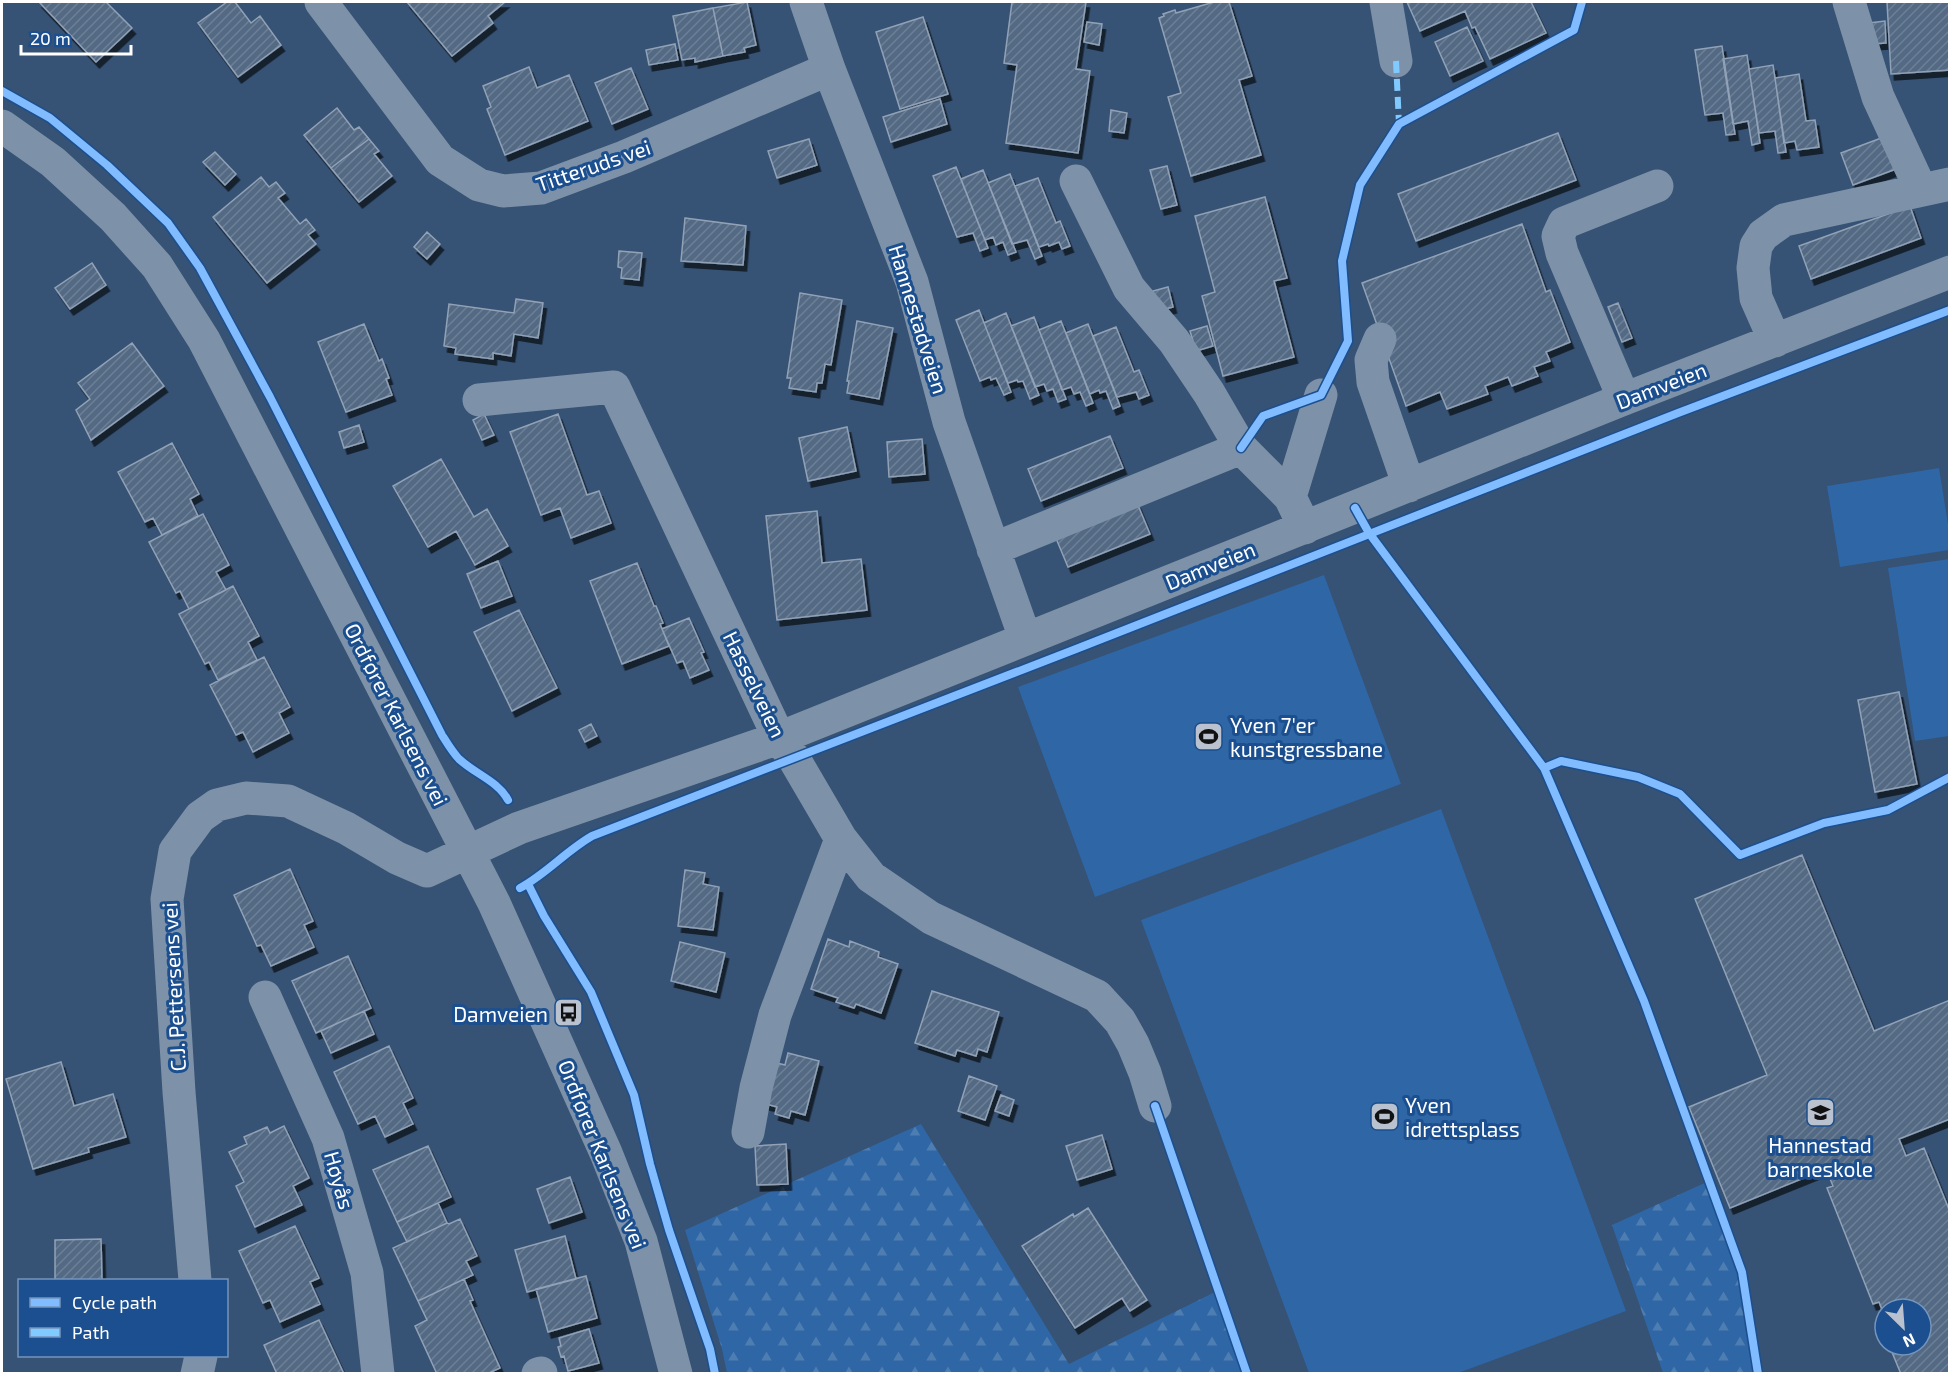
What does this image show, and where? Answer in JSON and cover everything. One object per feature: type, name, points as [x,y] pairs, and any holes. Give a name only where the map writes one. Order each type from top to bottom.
[{"type":"street","name":"Titteruds vei","points":[[321,2],[440,160],[479,185],[503,190],[541,188],[624,157],[829,69]]},
{"type":"street","name":"Hannestadveien","points":[[806,2],[829,69],[912,282],[949,422],[1025,638]]},
{"type":"street","points":[[1386,2],[1396,61]]},
{"type":"street","points":[[1775,341],[1756,298],[1753,268],[1756,246],[1763,235],[1784,220],[1935,187],[1878,97],[1849,2]]},
{"type":"street","name":"Ordfører Karlsens vei","points":[[2,126],[52,162],[112,217],[157,266],[204,340],[494,903],[577,1088],[637,1230],[676,1374]]},
{"type":"street","points":[[1076,181],[1129,288],[1174,341],[1209,393],[1241,448],[1290,497],[1305,528]]},
{"type":"street","points":[[1624,399],[1562,253],[1558,236],[1564,223],[1657,186]]},
{"type":"street","name":"Damveien","points":[[469,852],[519,828],[779,738],[1624,399],[1950,272]]},
{"type":"street","points":[[1380,339],[1371,360],[1373,382],[1409,486]]},
{"type":"street","name":"Hasselveien","points":[[480,400],[614,387],[779,738],[793,757],[841,839],[871,877],[931,918],[1096,996],[1120,1021],[1133,1044],[1155,1106]]},
{"type":"street","points":[[1290,497],[1321,395]]},
{"type":"street","points":[[993,549],[1241,448]]},
{"type":"street","name":"C.J. Pettersens vei","points":[[195,1279],[179,1092],[167,899],[175,851],[200,817],[217,805],[246,798],[288,801],[346,828],[397,858],[427,871],[469,852]]},
{"type":"street","points":[[748,1132],[756,1088],[775,1015],[841,839]]},
{"type":"street","name":"Høyås","points":[[265,997],[328,1138],[367,1273],[378,1374]]},
{"type":"street","points":[[197,1374],[201,1357]]},
{"type":"green space","points":[[1939,468],[1949,530],[1949,550],[1840,567],[1827,486]]},
{"type":"green space","points":[[1949,559],[1949,736],[1915,741],[1888,568]]},
{"type":"green space","name":"Yven 7'er kunstgressbane","points":[[1324,575],[1401,784],[1095,897],[1018,687]]},
{"type":"green space","name":"Yven idrettsplass","points":[[1441,809],[1626,1311],[1458,1373],[1309,1373],[1141,920]]},
{"type":"green space","points":[[921,1124],[1069,1364],[1217,1291],[1246,1373],[727,1373],[722,1349],[685,1230]]},
{"type":"green space","points":[[1709,1181],[1742,1272],[1758,1373],[1663,1373],[1612,1225]]},
{"type":"building","points":[[39,2],[106,2],[132,28],[96,62]]},
{"type":"building","points":[[227,2],[235,2],[251,23],[260,16],[281,45],[238,77],[198,23]]},
{"type":"building","points":[[407,2],[505,2],[488,16],[493,23],[452,56]]},
{"type":"building","points":[[747,2],[756,45],[744,48],[745,52],[723,56],[713,8]]},
{"type":"building","points":[[1012,2],[1086,2],[1076,69],[1090,71],[1078,153],[1006,143],[1017,65],[1004,63]]},
{"type":"building","points":[[1214,2],[1229,2],[1252,76],[1239,80],[1261,155],[1191,176],[1168,97],[1181,93],[1159,18],[1175,10],[1176,13]]},
{"type":"building","points":[[1407,2],[1531,2],[1546,33],[1490,59],[1465,11],[1420,31]]},
{"type":"building","points":[[1887,2],[1950,2],[1950,70],[1891,74]]},
{"type":"building","points":[[713,8],[723,56],[695,62],[695,58],[682,60],[673,16]]},
{"type":"building","points":[[923,17],[948,94],[900,109],[876,32]]},
{"type":"building","points":[[1885,21],[1886,43],[1870,44],[1869,23]]},
{"type":"building","points":[[1087,22],[1102,24],[1099,45],[1084,42]]},
{"type":"building","points":[[1467,27],[1483,61],[1450,76],[1435,42]]},
{"type":"building","points":[[675,44],[678,60],[649,65],[646,50]]},
{"type":"building","points":[[1722,46],[1735,134],[1726,135],[1723,113],[1705,115],[1695,50]]},
{"type":"building","points":[[1747,55],[1760,143],[1752,145],[1748,121],[1733,124],[1723,59]]},
{"type":"building","points":[[1773,65],[1786,152],[1778,153],[1775,131],[1759,133],[1749,69]]},
{"type":"building","points":[[529,67],[537,88],[569,75],[588,121],[505,155],[487,109],[491,107],[483,86]]},
{"type":"building","points":[[631,68],[648,109],[612,124],[595,83]]},
{"type":"building","points":[[1799,74],[1806,121],[1815,120],[1819,147],[1797,150],[1795,141],[1784,143],[1775,78]]},
{"type":"building","points":[[940,99],[947,124],[891,142],[883,117]]},
{"type":"building","points":[[337,108],[354,130],[359,127],[369,139],[331,168],[304,135]]},
{"type":"building","points":[[1111,110],[1127,113],[1124,133],[1109,131]]},
{"type":"building","points":[[1558,133],[1576,180],[1416,241],[1398,194]]},
{"type":"building","points":[[1884,137],[1896,169],[1853,185],[1841,153]]},
{"type":"building","points":[[369,139],[379,151],[374,154],[392,176],[359,202],[331,168]]},
{"type":"building","points":[[809,139],[817,165],[777,178],[768,151]]},
{"type":"building","points":[[215,152],[236,174],[225,185],[203,162]]},
{"type":"building","points":[[1167,166],[1177,205],[1161,209],[1150,170]]},
{"type":"building","points":[[956,167],[988,248],[980,251],[973,233],[957,237],[933,176]]},
{"type":"building","points":[[983,170],[1016,252],[1008,255],[1003,242],[996,245],[993,237],[985,240],[961,179]]},
{"type":"building","points":[[1010,174],[1042,256],[1035,259],[1027,240],[1012,244],[988,183]]},
{"type":"building","points":[[261,177],[269,187],[276,182],[285,193],[278,198],[300,224],[306,219],[315,230],[308,235],[316,244],[267,283],[213,217]]},
{"type":"building","points":[[1038,178],[1056,223],[1060,221],[1070,246],[1062,249],[1059,242],[1039,247],[1015,186]]},
{"type":"building","points":[[1265,197],[1287,278],[1274,281],[1294,357],[1223,376],[1202,296],[1215,292],[1195,216]]},
{"type":"building","points":[[1910,206],[1921,238],[1811,279],[1799,246]]},
{"type":"building","points":[[685,218],[746,226],[743,265],[681,261]]},
{"type":"building","points":[[1522,224],[1546,292],[1550,290],[1570,342],[1546,352],[1550,361],[1534,367],[1538,376],[1512,386],[1508,377],[1485,386],[1488,394],[1447,409],[1440,392],[1406,406],[1362,283]]},
{"type":"building","points":[[427,232],[440,244],[427,259],[414,247]]},
{"type":"building","points":[[619,251],[642,253],[639,280],[621,278],[622,268],[618,267]]},
{"type":"building","points":[[92,263],[106,285],[70,309],[55,288]]},
{"type":"building","points":[[1168,287],[1173,307],[1158,311],[1153,291]]},
{"type":"building","points":[[800,293],[842,300],[831,365],[825,364],[822,383],[817,383],[816,392],[789,388],[791,378],[787,378]]},
{"type":"building","points":[[516,299],[543,303],[538,338],[514,334],[511,356],[493,353],[493,359],[455,354],[456,348],[444,346],[449,304],[514,313]]},
{"type":"building","points":[[1618,303],[1632,338],[1622,342],[1608,307]]},
{"type":"building","points":[[979,310],[1011,392],[1004,395],[996,378],[991,380],[990,377],[980,381],[956,320]]},
{"type":"building","points":[[1006,313],[1039,395],[1030,399],[1023,381],[1008,383],[984,323]]},
{"type":"building","points":[[1034,317],[1066,399],[1058,402],[1053,389],[1047,391],[1044,384],[1035,387],[1011,326]]},
{"type":"building","points":[[857,321],[893,328],[879,399],[847,393]]},
{"type":"building","points":[[1061,321],[1093,403],[1086,406],[1080,392],[1074,394],[1071,387],[1062,390],[1039,330]]},
{"type":"building","points":[[364,324],[379,361],[382,359],[392,395],[346,412],[318,342]]},
{"type":"building","points":[[1088,324],[1120,406],[1113,409],[1106,391],[1100,393],[1099,390],[1090,394],[1066,333]]},
{"type":"building","points":[[1207,326],[1213,346],[1196,351],[1190,331]]},
{"type":"building","points":[[1116,327],[1134,372],[1139,370],[1149,395],[1139,399],[1136,392],[1117,397],[1093,336]]},
{"type":"building","points":[[132,343],[164,386],[91,440],[76,410],[90,399],[78,383]]},
{"type":"building","points":[[484,414],[494,435],[482,440],[473,420]]},
{"type":"building","points":[[558,414],[587,495],[599,491],[611,523],[571,538],[560,508],[541,515],[510,432]]},
{"type":"building","points":[[359,425],[364,442],[344,448],[339,432]]},
{"type":"building","points":[[847,427],[856,471],[808,481],[799,438]]},
{"type":"building","points":[[1110,436],[1123,468],[1041,501],[1028,469]]},
{"type":"building","points":[[922,439],[925,474],[889,477],[887,442]]},
{"type":"building","points":[[172,443],[199,494],[190,499],[198,516],[162,535],[153,518],[145,522],[118,472]]},
{"type":"building","points":[[441,459],[474,517],[487,509],[508,546],[475,565],[456,531],[428,547],[393,486]]},
{"type":"building","points":[[1137,503],[1150,534],[1068,567],[1055,536]]},
{"type":"building","points":[[817,511],[822,563],[861,559],[867,610],[777,620],[766,516]]},
{"type":"building","points":[[203,514],[229,565],[216,572],[226,590],[189,609],[180,591],[176,593],[149,542]]},
{"type":"building","points":[[498,561],[512,596],[481,608],[467,574]]},
{"type":"building","points":[[637,563],[663,623],[660,624],[669,646],[622,664],[590,581]]},
{"type":"building","points":[[233,586],[259,636],[248,642],[257,660],[218,680],[209,662],[205,664],[179,614]]},
{"type":"building","points":[[519,610],[557,688],[512,711],[474,632]]},
{"type":"building","points":[[689,618],[709,670],[690,678],[683,661],[677,663],[662,629]]},
{"type":"building","points":[[264,657],[290,707],[279,713],[289,733],[253,752],[243,732],[236,735],[210,685]]},
{"type":"building","points":[[1899,692],[1917,784],[1875,792],[1858,700]]},
{"type":"building","points":[[591,724],[597,736],[585,742],[579,730]]},
{"type":"building","name":"Hannestad barneskole","points":[[1802,855],[1874,1031],[1950,1000],[1950,1119],[1899,1139],[1906,1156],[1924,1148],[1950,1212],[1950,1374],[1901,1374],[1894,1357],[1933,1357],[1933,1297],[1873,1297],[1873,1304],[1827,1188],[1833,1186],[1826,1169],[1730,1208],[1689,1107],[1767,1075],[1695,899]]},
{"type":"building","points":[[290,869],[313,921],[304,925],[314,947],[271,966],[261,945],[257,946],[234,895]]},
{"type":"building","points":[[685,870],[705,873],[703,884],[719,887],[713,930],[678,926]]},
{"type":"building","points":[[828,939],[849,947],[850,941],[879,952],[878,957],[898,964],[881,1013],[856,1004],[854,1008],[836,1002],[838,998],[811,989]]},
{"type":"building","points":[[680,942],[725,953],[716,992],[671,981]]},
{"type":"building","points":[[348,956],[371,1008],[316,1033],[292,981]]},
{"type":"building","points":[[932,991],[999,1012],[987,1052],[978,1049],[976,1056],[957,1050],[955,1056],[915,1043]]},
{"type":"building","points":[[364,1011],[374,1034],[331,1053],[321,1031]]},
{"type":"building","points":[[389,1046],[413,1098],[403,1103],[413,1124],[385,1137],[375,1116],[358,1124],[334,1072]]},
{"type":"building","points":[[788,1053],[819,1061],[805,1115],[791,1111],[789,1118],[775,1114],[777,1107],[759,1102],[769,1061],[785,1065]]},
{"type":"building","points":[[61,1062],[74,1106],[113,1094],[126,1137],[88,1148],[89,1152],[33,1169],[6,1079]]},
{"type":"building","points":[[969,1076],[997,1086],[985,1120],[958,1111]]},
{"type":"building","points":[[1001,1095],[1014,1100],[1009,1116],[995,1111]]},
{"type":"building","points":[[284,1126],[309,1178],[293,1186],[302,1205],[255,1227],[236,1186],[244,1182],[229,1152],[247,1144],[244,1137],[267,1127],[270,1133]]},
{"type":"building","points":[[1102,1135],[1112,1169],[1077,1180],[1066,1146]]},
{"type":"building","points":[[786,1144],[788,1184],[757,1185],[755,1146]]},
{"type":"building","points":[[428,1146],[451,1197],[397,1222],[373,1170]]},
{"type":"building","points":[[570,1177],[582,1212],[549,1223],[537,1189]]},
{"type":"building","points":[[438,1203],[447,1223],[407,1242],[397,1222]]},
{"type":"building","points":[[1088,1208],[1147,1300],[1130,1311],[1122,1298],[1075,1328],[1022,1246],[1073,1214],[1074,1217]]},
{"type":"building","points":[[460,1219],[477,1256],[466,1261],[473,1275],[418,1301],[393,1248]]},
{"type":"building","points":[[295,1226],[319,1278],[310,1282],[320,1304],[280,1322],[270,1300],[263,1303],[239,1251]]},
{"type":"building","points":[[565,1236],[576,1279],[527,1292],[515,1250]]},
{"type":"building","points":[[101,1239],[102,1279],[55,1279],[55,1240]]},
{"type":"building","points":[[586,1276],[597,1318],[548,1332],[536,1289]]},
{"type":"building","points":[[464,1279],[473,1300],[470,1301],[500,1368],[487,1374],[437,1374],[415,1326],[427,1320],[418,1301]]},
{"type":"building","points":[[319,1320],[344,1374],[277,1374],[264,1345]]},
{"type":"building","points":[[589,1329],[599,1363],[568,1371],[564,1356],[561,1357],[558,1347],[561,1346],[559,1338]]},
{"type":"marked path","points":[[1396,61],[1399,124]]},
{"type":"cycle path","points":[[1241,448],[1263,416],[1321,395],[1348,341],[1342,261],[1360,185],[1399,124],[1574,30],[1582,2]]},
{"type":"cycle path","points":[[2,91],[50,118],[107,165],[168,223],[200,268],[270,397],[442,735],[459,759],[504,793],[508,800]]},
{"type":"cycle path","points":[[520,888],[592,836],[1678,413],[1950,310]]},
{"type":"cycle path","points":[[1355,508],[1369,533],[1544,768],[1644,1001],[1742,1272],[1758,1374]]},
{"type":"cycle path","points":[[1544,768],[1561,761],[1638,777],[1680,794],[1740,855],[1824,823],[1888,810],[1950,777]]},
{"type":"cycle path","points":[[528,884],[544,916],[591,992],[634,1095],[650,1164],[669,1230],[710,1349],[715,1374]]},
{"type":"cycle path","points":[[1155,1106],[1247,1374]]},
{"type":"place","name":"Yven 7'er kunstgressbane","points":[[1209,736]]},
{"type":"place","name":"Damveien","points":[[569,1013]]},
{"type":"place","name":"Hannestad barneskole","points":[[1820,1113]]},
{"type":"place","name":"Yven idrettsplass","points":[[1384,1116]]}]
